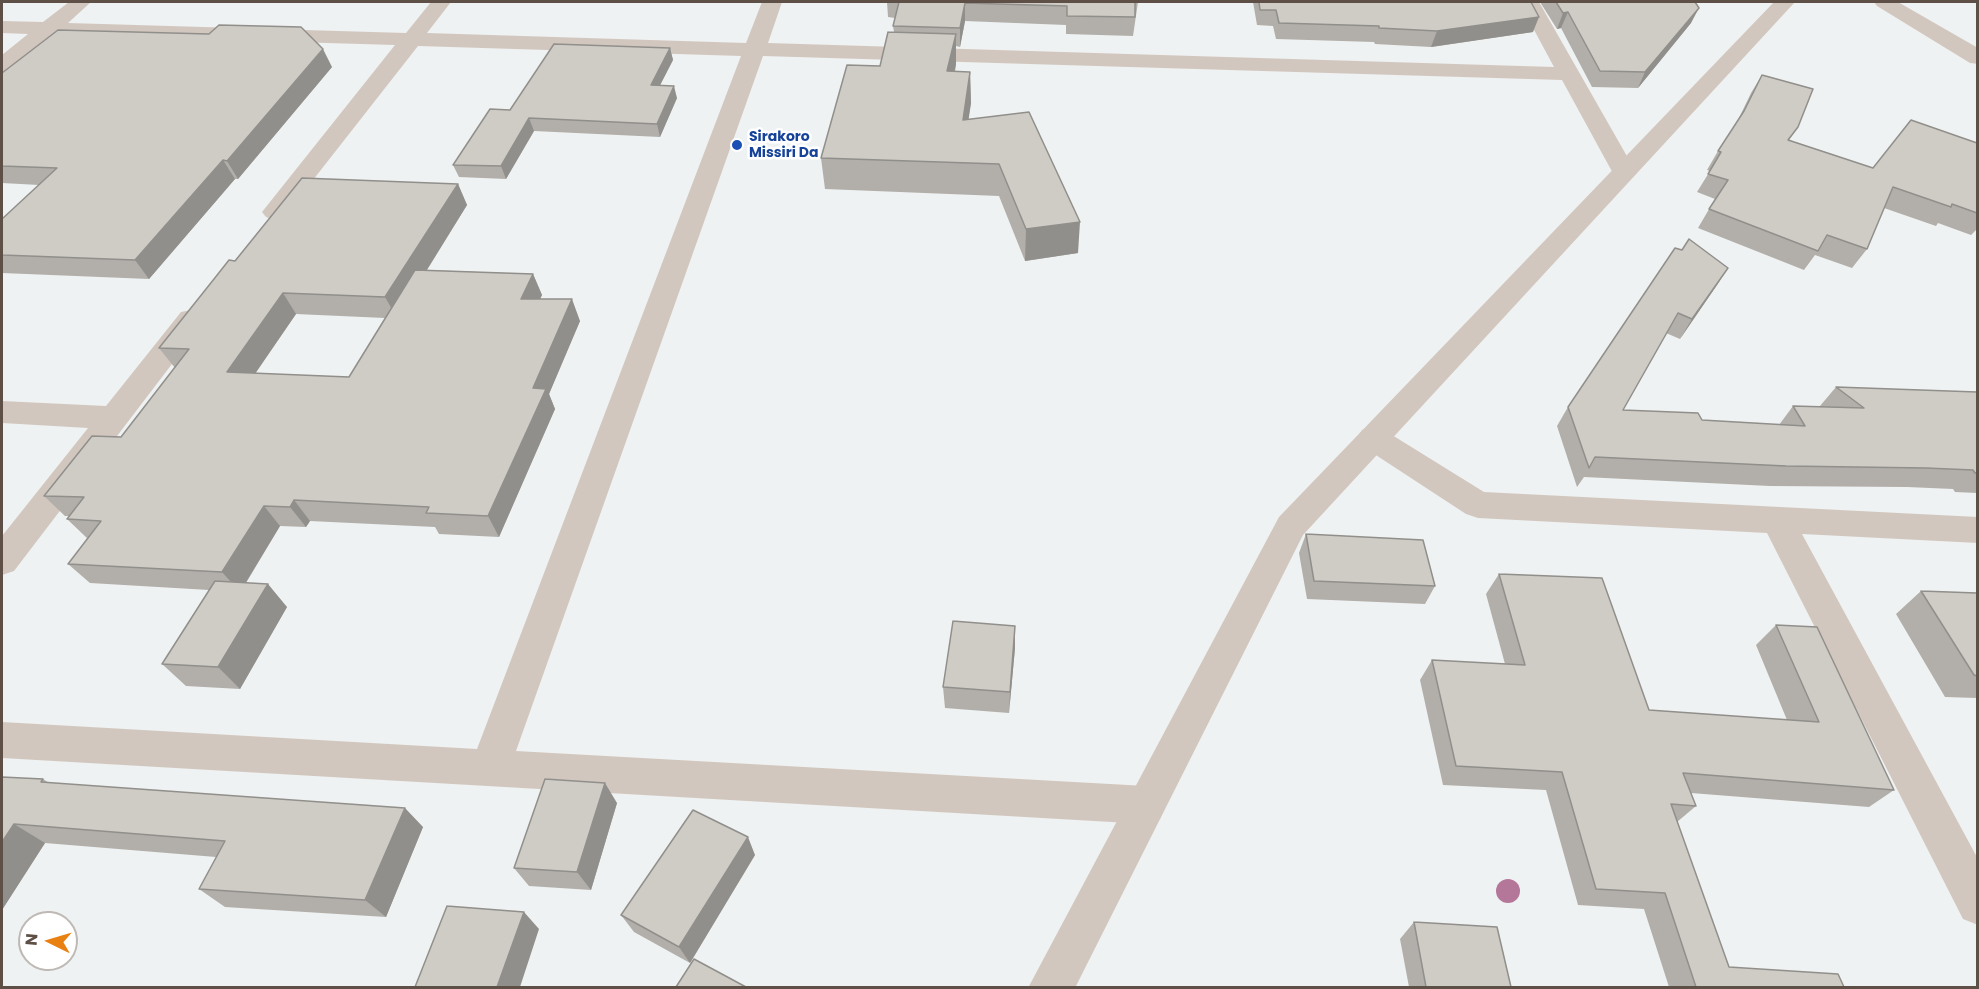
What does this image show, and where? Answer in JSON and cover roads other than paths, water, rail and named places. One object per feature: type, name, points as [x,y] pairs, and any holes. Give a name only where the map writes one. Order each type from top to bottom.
[{"type":"street","points":[[2,66],[81,2]]},
{"type":"street","points":[[259,234],[441,2]]},
{"type":"street","points":[[490,767],[772,2]]},
{"type":"street","points":[[1529,2],[1624,172]]},
{"type":"street","points":[[1051,987],[1291,526],[1785,2]]},
{"type":"street","points":[[1884,2],[1977,58]]},
{"type":"street","points":[[2,27],[1570,74]]},
{"type":"street","points":[[2,561],[208,298]]},
{"type":"street","points":[[2,412],[113,418]]},
{"type":"street","points":[[1373,438],[1478,505],[1977,530]]},
{"type":"street","points":[[1777,520],[1977,904]]},
{"type":"street","points":[[2,740],[1146,805]]},
{"type":"place","name":"Sirakoro Missiri Da","points":[[737,145]]}]
